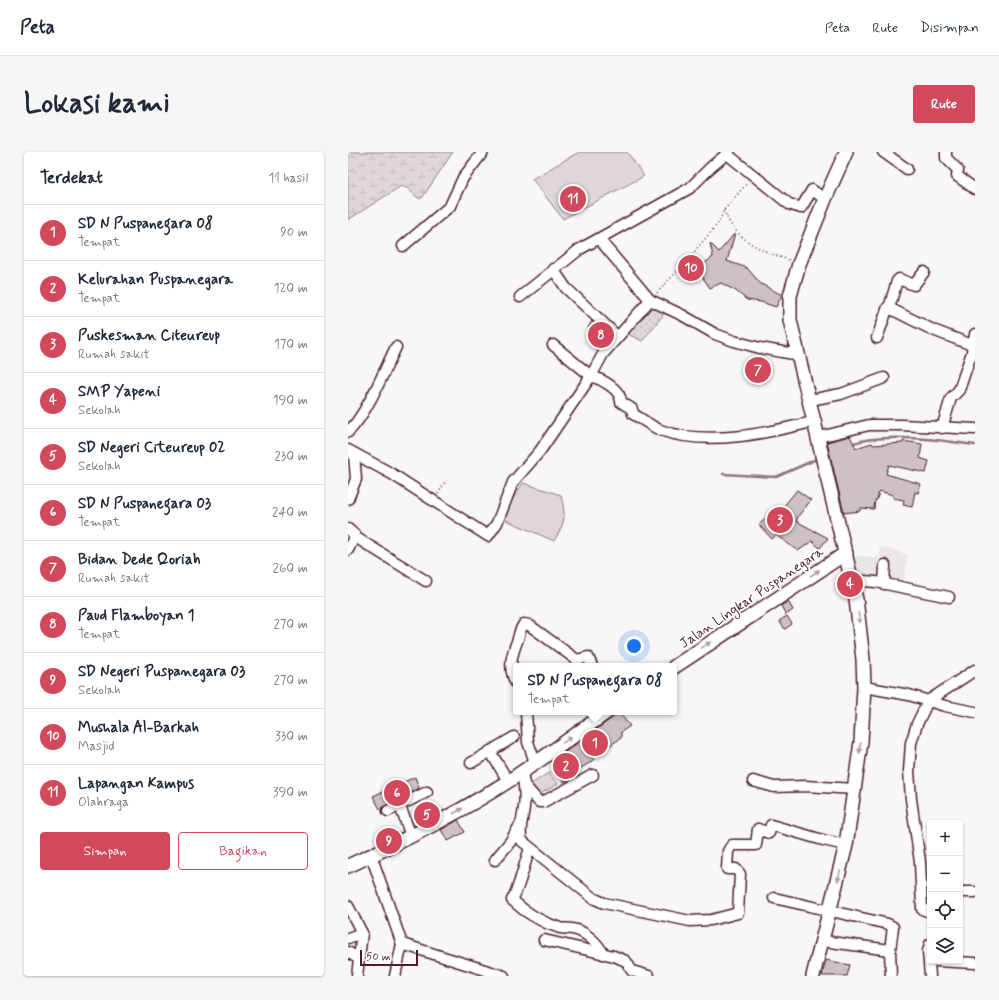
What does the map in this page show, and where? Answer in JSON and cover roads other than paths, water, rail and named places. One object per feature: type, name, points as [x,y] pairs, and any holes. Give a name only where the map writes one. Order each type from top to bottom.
[{"type":"main road","points":[[813,976],[831,910],[846,845],[855,789],[864,687],[860,621],[852,580],[816,422],[790,320],[789,303],[791,290],[799,264],[824,199],[846,152]]},
{"type":"main road","name":"Jalan Lingkar Puspanegara","points":[[677,665],[846,553]]},
{"type":"main road","points":[[348,866],[444,819],[522,772],[603,715]]},
{"type":"street","points":[[403,246],[450,206],[464,178],[483,152]]},
{"type":"street","points":[[883,152],[907,169]]},
{"type":"street","points":[[946,152],[946,158],[958,170],[957,176],[975,189]]},
{"type":"street","points":[[520,297],[553,269],[580,249],[690,188],[711,167],[728,153],[753,176],[789,204],[798,208],[802,207],[812,190],[824,199]]},
{"type":"street","points":[[599,239],[650,300],[682,314],[715,334],[760,348],[799,355]]},
{"type":"street","points":[[553,269],[566,288],[617,336]]},
{"type":"street","points":[[877,338],[897,281],[899,279],[914,285],[924,272]]},
{"type":"street","points":[[351,452],[392,474],[486,536],[490,535],[497,523],[513,482],[540,451],[603,354],[617,336],[650,300]]},
{"type":"street","points":[[888,306],[933,330],[972,345]]},
{"type":"street","points":[[942,428],[951,398],[959,390],[972,352],[975,334]]},
{"type":"street","points":[[552,345],[590,376],[598,378],[616,391],[621,398],[621,402],[632,409],[633,414],[660,430],[692,437],[731,436],[772,432],[816,422]]},
{"type":"street","points":[[348,432],[356,425],[396,347]]},
{"type":"street","points":[[810,400],[841,394],[884,378]]},
{"type":"street","points":[[820,440],[869,425],[975,429]]},
{"type":"street","points":[[348,499],[356,479],[351,452]]},
{"type":"street","points":[[348,529],[354,532],[355,538],[348,550]]},
{"type":"street","points":[[355,538],[426,581]]},
{"type":"street","points":[[884,584],[886,564]]},
{"type":"street","points":[[852,580],[884,584],[949,597]]},
{"type":"street","points":[[513,676],[510,664],[512,654],[524,624],[529,625],[577,660],[588,657],[591,663]]},
{"type":"street","points":[[927,911],[922,910],[920,862],[910,799],[910,744],[917,724],[928,701],[975,670]]},
{"type":"street","points":[[864,687],[909,695],[944,706],[975,712]]},
{"type":"street","points":[[526,716],[528,742],[536,762]]},
{"type":"street","points":[[471,763],[514,737]]},
{"type":"street","points":[[490,751],[508,781]]},
{"type":"street","points":[[522,772],[524,786],[524,806],[520,836],[522,841],[593,898],[616,907],[699,921],[738,913],[740,874],[736,869],[727,869],[728,851],[732,845],[756,845],[758,828],[769,833],[771,825],[846,845]]},
{"type":"street","points":[[524,786],[539,802],[543,802],[593,775]]},
{"type":"street","points":[[753,781],[774,788],[805,786],[855,789]]},
{"type":"street","points":[[388,811],[427,792]]},
{"type":"street","points":[[400,806],[411,836]]},
{"type":"street","points":[[495,860],[510,842],[521,823]]},
{"type":"street","points":[[530,848],[524,863],[519,887],[512,900],[521,908],[542,920],[561,928],[574,929],[587,936],[600,948],[603,954]]},
{"type":"street","points":[[371,855],[402,944],[395,976]]},
{"type":"street","points":[[963,892],[975,892]]},
{"type":"street","points":[[774,898],[888,924],[892,927],[890,950],[891,976]]},
{"type":"street","points":[[348,906],[362,933],[357,976]]},
{"type":"street","points":[[348,938],[362,933]]},
{"type":"street","points":[[544,940],[626,961],[632,970],[649,976]]},
{"type":"street","points":[[823,941],[890,950]]},
{"type":"street","points":[[402,944],[504,976]]},
{"type":"street","points":[[348,952],[359,959]]},
{"type":"street","points":[[963,962],[975,963]]},
{"type":"street","points":[[930,976],[932,964]]},
{"type":"waterway","points":[[851,444],[879,438],[912,438],[975,445]]},
{"type":"waterway","points":[[723,474],[776,477],[819,458]]},
{"type":"place","name":"Lapangan Kampus","points":[[573,199]]},
{"type":"place","name":"Mushala Al-Barkah","points":[[691,268]]},
{"type":"place","name":"Paud Flamboyan 1","points":[[601,335]]},
{"type":"place","name":"Bidan Dede Qoriah","points":[[758,370]]},
{"type":"place","name":"Puskesman Citeureup","points":[[780,520]]},
{"type":"place","name":"SMP Yapeni","points":[[850,584]]},
{"type":"place","name":"SD N Puspanegara 08","points":[[595,743]]},
{"type":"place","name":"Kelurahan Puspanegara","points":[[566,766]]},
{"type":"place","name":"SD N Puspanegara 03","points":[[397,793]]},
{"type":"place","name":"SD Negeri Citeureup 02","points":[[427,815]]},
{"type":"place","name":"SD Negeri Puspanegara 03","points":[[389,841]]}]
